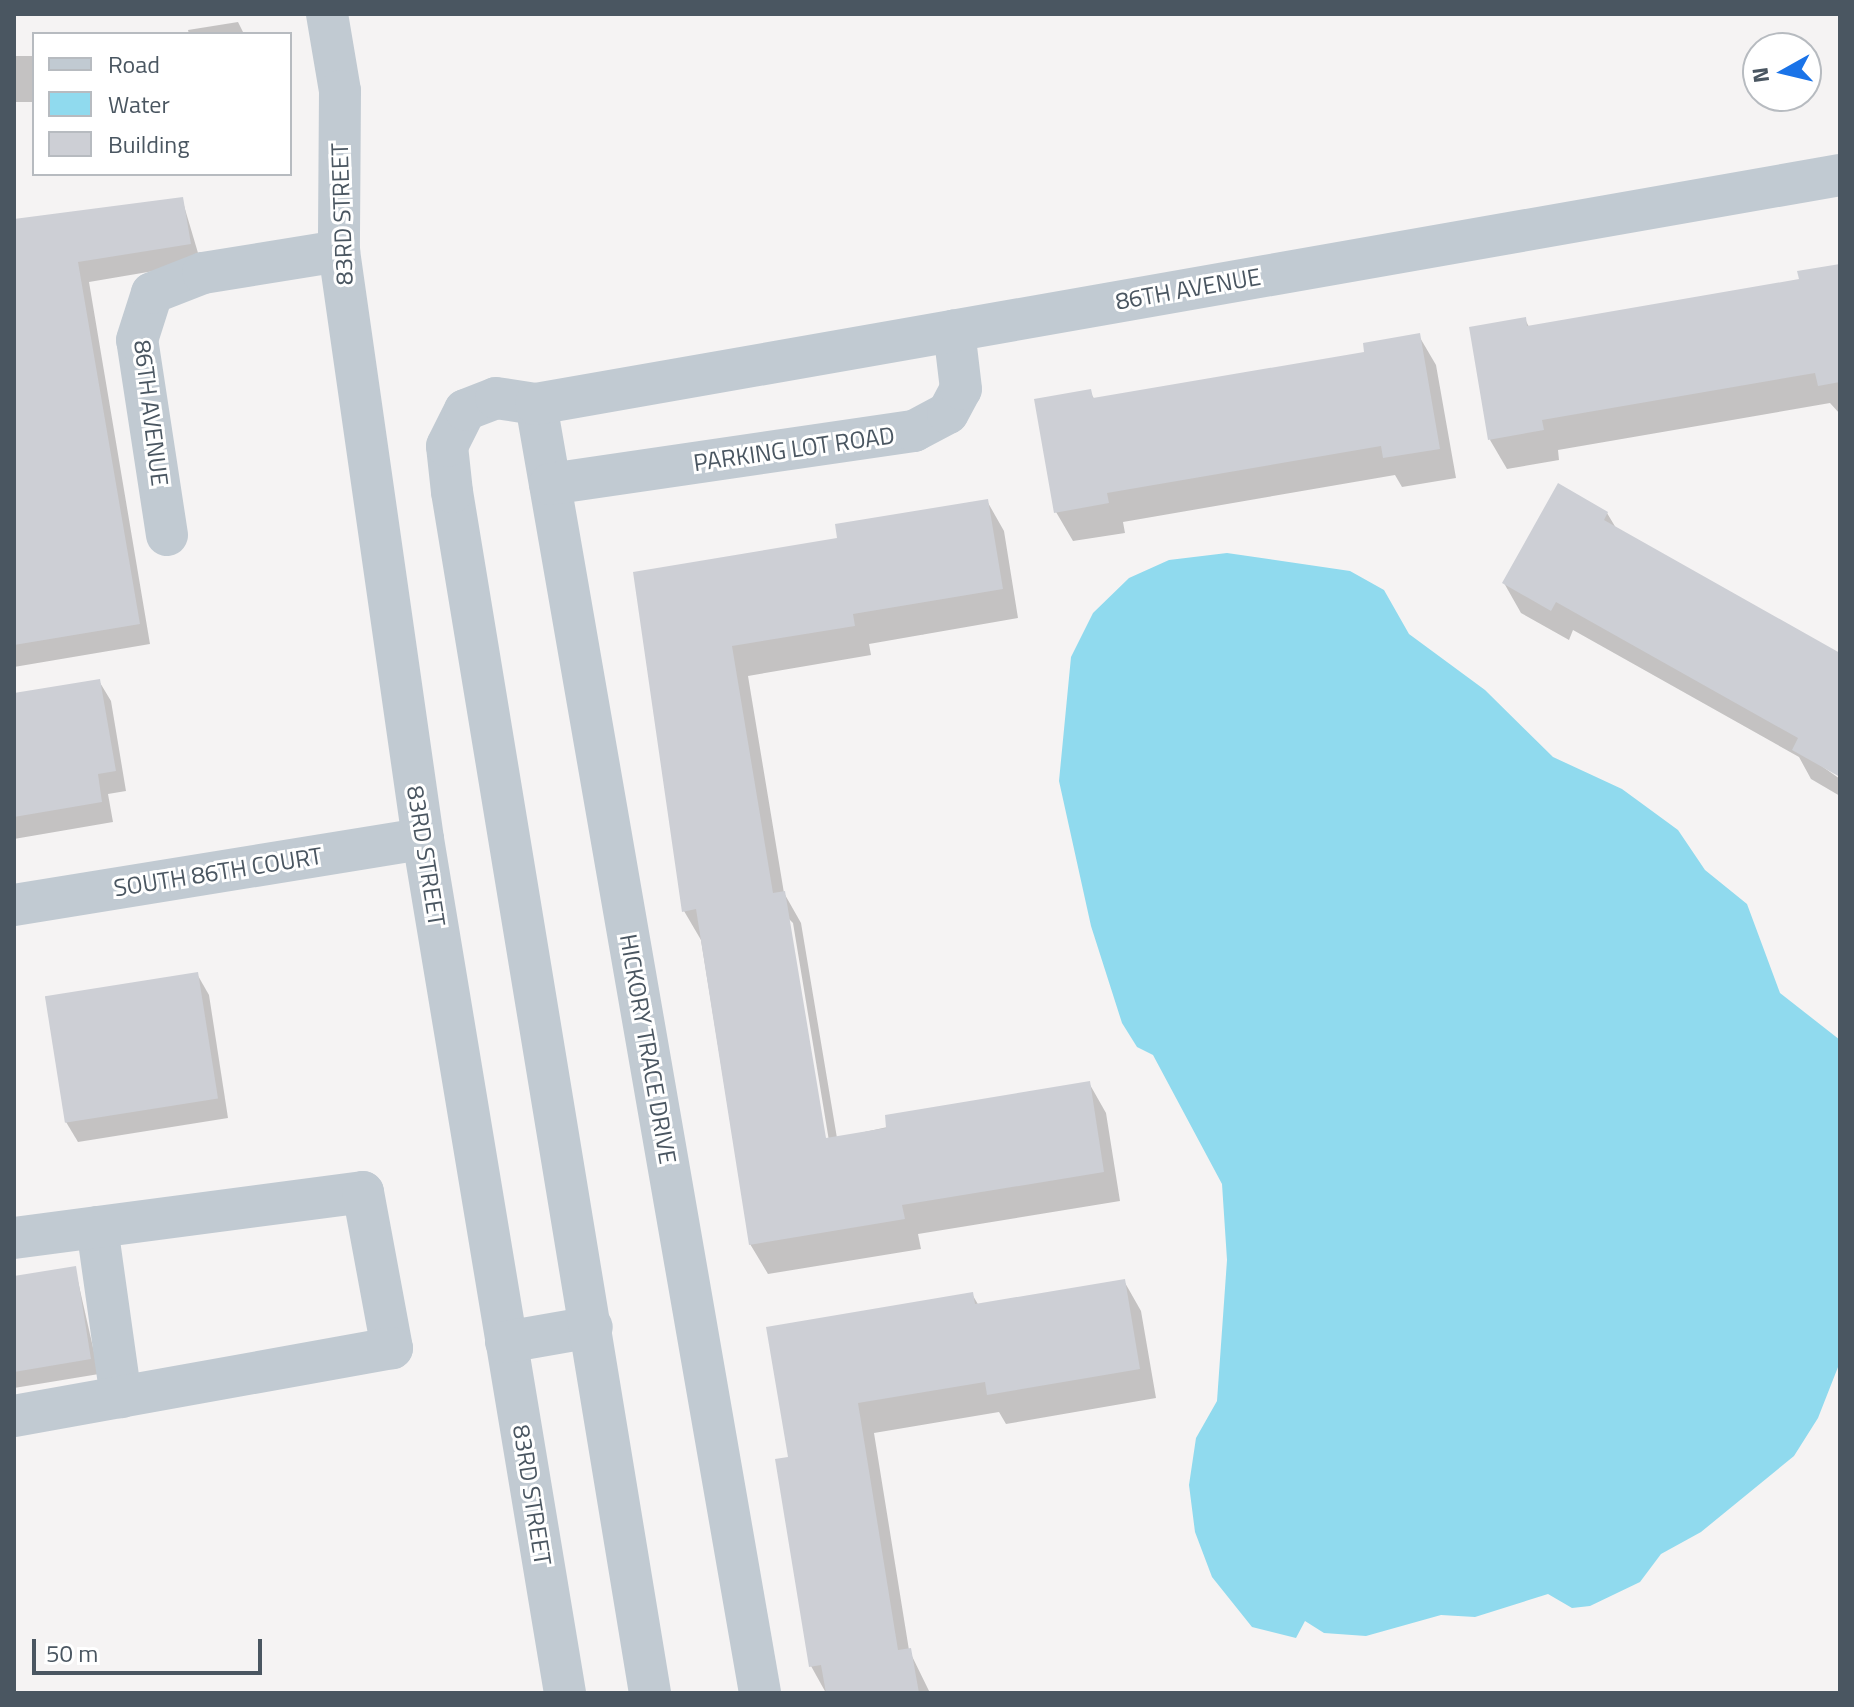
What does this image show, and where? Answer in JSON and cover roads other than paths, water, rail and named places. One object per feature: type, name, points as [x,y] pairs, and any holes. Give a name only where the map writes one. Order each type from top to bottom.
[{"type":"street","name":"83RD STREET","points":[[327,14],[340,91],[339,251],[423,839],[565,1693]]},
{"type":"street","name":"86TH AVENUE","points":[[650,1693],[447,446],[465,410],[496,398],[536,404],[1840,175]]},
{"type":"street","name":"86TH AVENUE","points":[[167,535],[137,340],[152,293],[203,273],[339,251]]},
{"type":"street","name":"PARKING LOT ROAD","points":[[550,484],[914,431],[948,413],[961,389],[954,330]]},
{"type":"street","name":"HICKORY TRACE DRIVE","points":[[536,404],[760,1693]]},
{"type":"street","name":"SOUTH 86TH COURT","points":[[14,905],[423,839]]},
{"type":"street","points":[[14,1238],[363,1192],[392,1348],[14,1416]]},
{"type":"street","points":[[97,1227],[121,1397]]},
{"type":"street","points":[[506,1342],[592,1327]]},
{"type":"water","points":[[1227,553],[1350,571],[1384,590],[1409,634],[1485,690],[1553,757],[1622,789],[1678,830],[1705,870],[1747,904],[1780,993],[1840,1040],[1840,1362],[1818,1418],[1794,1456],[1701,1532],[1661,1554],[1640,1582],[1590,1606],[1572,1608],[1548,1594],[1475,1617],[1441,1615],[1366,1636],[1324,1633],[1305,1621],[1296,1638],[1252,1627],[1212,1577],[1195,1532],[1189,1485],[1196,1438],[1217,1401],[1227,1260],[1222,1184],[1153,1055],[1137,1047],[1122,1023],[1091,926],[1059,781],[1071,657],[1093,613],[1129,578],[1169,560]]}]
